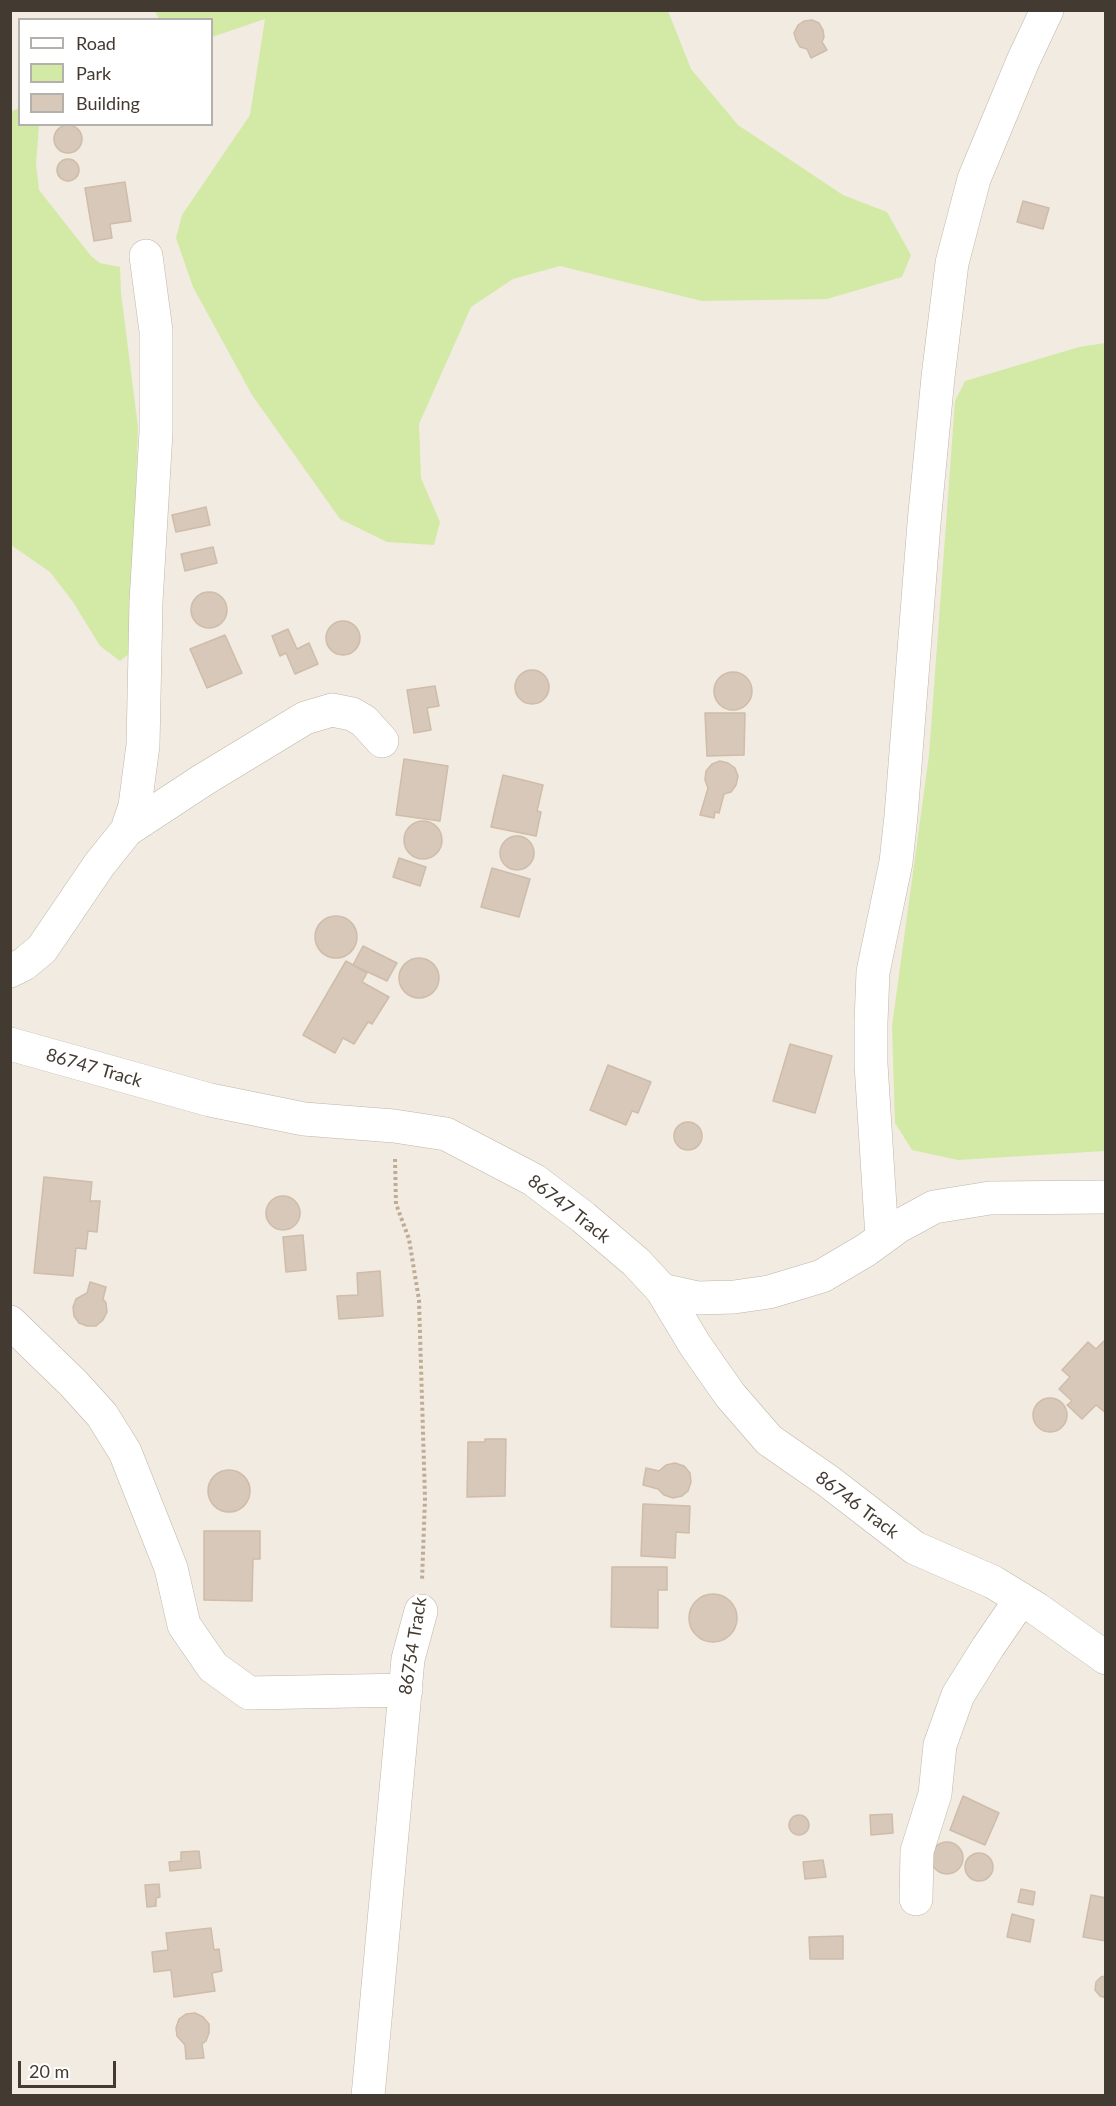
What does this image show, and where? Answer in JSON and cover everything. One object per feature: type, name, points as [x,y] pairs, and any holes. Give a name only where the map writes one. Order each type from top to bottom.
[{"type":"street","points":[[882,1238],[871,1064],[870,1022],[873,972],[896,862],[900,827],[938,377],[952,263],[974,179],[1023,61],[1047,10]]},
{"type":"street","points":[[127,830],[135,806],[143,745],[146,602],[156,432],[156,331],[146,256]]},
{"type":"street","points":[[10,971],[24,964],[42,949],[99,865],[127,830],[203,780],[305,718],[332,710],[352,714],[364,721],[382,741]]},
{"type":"street","name":"86747 Track","points":[[10,1044],[210,1100],[304,1119],[394,1126],[446,1134],[534,1180],[618,1247],[662,1290]]},
{"type":"street","points":[[662,1290],[698,1298],[734,1297],[770,1292],[822,1276],[899,1226],[934,1207],[990,1198],[1106,1197]]},
{"type":"street","name":"86746 Track","points":[[662,1290],[695,1345],[730,1395],[769,1440],[828,1481],[915,1548],[993,1582],[1106,1658]]},
{"type":"street","points":[[10,1322],[73,1383],[102,1415],[125,1452],[171,1568],[184,1625],[213,1667],[249,1693],[406,1690]]},
{"type":"street","points":[[916,1899],[917,1851],[935,1794],[940,1745],[958,1695],[1021,1599]]},
{"type":"street","name":"86754 Track","points":[[368,2096],[408,1659],[421,1611]]},
{"type":"path","name":"86754 Track","points":[[394,1126],[396,1204],[409,1239],[419,1300],[425,1498],[421,1611]]},
{"type":"green space","points":[[155,11],[668,11],[691,69],[738,125],[843,195],[887,212],[911,255],[902,277],[827,299],[702,301],[560,266],[513,279],[471,307],[419,424],[421,478],[440,522],[434,545],[387,542],[340,519],[252,395],[193,287],[176,238],[182,215],[250,115],[265,19],[213,37],[213,18],[158,18]]},
{"type":"green space","points":[[18,108],[18,126],[39,126],[36,164],[39,190],[91,256],[100,263],[120,267],[121,293],[138,427],[130,653],[120,661],[100,646],[73,602],[50,572],[11,545],[10,112]]},
{"type":"green space","points":[[1105,343],[1105,1151],[958,1160],[912,1150],[895,1123],[892,1026],[929,755],[955,401],[965,381],[1079,347]]},
{"type":"building","points":[[812,20],[819,23],[823,30],[822,42],[827,50],[811,58],[807,49],[800,47],[794,33],[798,25]]},
{"type":"building","points":[[63,126],[73,126],[81,134],[81,144],[73,152],[63,152],[55,144],[55,134]]},
{"type":"building","points":[[64,159],[72,159],[79,166],[79,174],[72,181],[64,181],[57,174],[57,166]]},
{"type":"building","points":[[125,182],[131,221],[110,224],[112,238],[94,241],[85,188]]},
{"type":"building","points":[[1023,201],[1049,208],[1043,229],[1017,222]]},
{"type":"building","points":[[206,507],[210,525],[176,532],[172,515]]},
{"type":"building","points":[[213,547],[217,563],[185,571],[181,554]]},
{"type":"building","points":[[209,592],[222,597],[227,610],[222,623],[209,628],[196,623],[191,610],[196,597]]},
{"type":"building","points":[[343,621],[355,626],[360,638],[355,650],[343,655],[331,650],[326,638],[331,626]]},
{"type":"building","points":[[288,629],[297,649],[309,643],[318,664],[295,674],[286,653],[280,656],[272,636]]},
{"type":"building","points":[[225,635],[242,673],[207,688],[190,649]]},
{"type":"building","points":[[532,670],[544,675],[549,687],[544,699],[532,704],[520,699],[515,687],[520,675]]},
{"type":"building","points":[[733,672],[747,677],[752,691],[747,705],[733,710],[719,705],[714,691],[719,677]]},
{"type":"building","points":[[435,686],[439,706],[427,708],[431,730],[414,733],[407,690]]},
{"type":"building","points":[[705,713],[745,713],[744,755],[707,756]]},
{"type":"building","points":[[404,759],[448,766],[440,821],[396,815]]},
{"type":"building","points":[[720,761],[735,768],[738,776],[736,785],[731,792],[724,794],[719,813],[715,812],[714,818],[700,815],[708,788],[705,780],[706,771],[712,764]]},
{"type":"building","points":[[503,775],[543,785],[537,811],[541,812],[536,836],[491,827]]},
{"type":"building","points":[[423,821],[436,827],[442,840],[436,853],[423,859],[410,853],[404,840],[410,827]]},
{"type":"building","points":[[517,836],[529,841],[534,853],[529,865],[517,870],[505,865],[500,853],[505,841]]},
{"type":"building","points":[[399,858],[426,867],[420,886],[393,877]]},
{"type":"building","points":[[492,868],[530,879],[519,917],[481,907]]},
{"type":"building","points":[[336,916],[344,917],[351,922],[356,929],[356,945],[351,952],[344,957],[336,958],[328,957],[321,952],[316,945],[315,937],[316,929],[321,922],[328,917]]},
{"type":"building","points":[[363,946],[397,963],[387,981],[353,965]]},
{"type":"building","points":[[419,958],[427,959],[433,964],[438,970],[438,986],[433,992],[427,997],[419,998],[411,997],[405,992],[400,986],[399,978],[400,970],[405,964],[411,959]]},
{"type":"building","points":[[346,961],[367,973],[362,982],[389,997],[372,1024],[368,1022],[354,1044],[343,1038],[335,1053],[303,1035]]},
{"type":"building","points":[[790,1044],[832,1056],[815,1113],[773,1101]]},
{"type":"building","points":[[608,1065],[651,1082],[638,1113],[632,1111],[626,1125],[590,1110]]},
{"type":"building","points":[[688,1122],[698,1126],[702,1136],[698,1146],[688,1150],[678,1146],[674,1136],[678,1126]]},
{"type":"building","points":[[44,1177],[92,1182],[90,1201],[100,1201],[97,1232],[88,1231],[86,1249],[76,1248],[73,1276],[34,1273]]},
{"type":"building","points":[[283,1196],[295,1201],[300,1213],[295,1225],[283,1230],[271,1225],[266,1213],[271,1201]]},
{"type":"building","points":[[303,1235],[306,1270],[286,1272],[283,1237]]},
{"type":"building","points":[[380,1271],[383,1316],[339,1319],[337,1296],[358,1295],[357,1273]]},
{"type":"building","points":[[90,1282],[106,1287],[103,1299],[107,1312],[96,1326],[79,1323],[74,1316],[73,1307],[76,1299],[87,1293]]},
{"type":"building","points":[[1106,1339],[1106,1413],[1096,1405],[1082,1419],[1067,1405],[1072,1401],[1059,1389],[1070,1377],[1062,1370],[1088,1342],[1096,1349]]},
{"type":"building","points":[[1050,1398],[1062,1403],[1067,1415],[1062,1427],[1050,1432],[1038,1427],[1033,1415],[1038,1403]]},
{"type":"building","points":[[485,1439],[506,1439],[505,1496],[467,1497],[468,1442],[485,1442]]},
{"type":"building","points":[[675,1463],[684,1466],[690,1473],[691,1482],[688,1491],[682,1496],[673,1498],[664,1495],[658,1489],[643,1485],[646,1468],[659,1471],[666,1465]]},
{"type":"building","points":[[229,1470],[244,1476],[250,1491],[244,1506],[229,1512],[214,1506],[208,1491],[214,1476]]},
{"type":"building","points":[[643,1504],[690,1506],[689,1533],[676,1532],[675,1558],[641,1556]]},
{"type":"building","points":[[204,1531],[260,1531],[260,1559],[253,1559],[252,1601],[204,1600]]},
{"type":"building","points":[[612,1567],[667,1567],[667,1590],[658,1590],[658,1628],[611,1627]]},
{"type":"building","points":[[713,1594],[730,1601],[737,1618],[730,1635],[713,1642],[696,1635],[689,1618],[696,1601]]},
{"type":"building","points":[[963,1796],[999,1813],[985,1845],[950,1830]]},
{"type":"building","points":[[892,1814],[893,1833],[871,1835],[870,1815]]},
{"type":"building","points":[[799,1815],[806,1818],[809,1825],[806,1832],[799,1835],[792,1832],[789,1825],[792,1818]]},
{"type":"building","points":[[947,1842],[958,1847],[963,1858],[958,1869],[947,1874],[936,1869],[931,1858],[936,1847]]},
{"type":"building","points":[[199,1851],[201,1868],[170,1871],[169,1862],[181,1861],[181,1852]]},
{"type":"building","points":[[979,1853],[989,1857],[993,1867],[989,1877],[979,1881],[969,1877],[965,1867],[969,1857]]},
{"type":"building","points":[[823,1860],[826,1877],[805,1879],[803,1862]]},
{"type":"building","points":[[159,1884],[160,1897],[156,1898],[156,1906],[147,1907],[145,1885]]},
{"type":"building","points":[[1021,1889],[1035,1892],[1033,1905],[1018,1902]]},
{"type":"building","points":[[1091,1895],[1106,1898],[1106,1941],[1083,1937]]},
{"type":"building","points":[[1012,1914],[1034,1920],[1030,1942],[1007,1937]]},
{"type":"building","points":[[211,1928],[214,1950],[219,1949],[222,1971],[212,1973],[215,1991],[174,1997],[171,1970],[154,1972],[152,1952],[168,1950],[166,1933]]},
{"type":"building","points":[[843,1936],[843,1959],[810,1959],[809,1937]]},
{"type":"building","points":[[1106,1976],[1106,1998],[1100,1996],[1095,1990],[1096,1982]]},
{"type":"building","points":[[195,2013],[209,2024],[209,2033],[202,2044],[204,2058],[186,2059],[185,2045],[177,2036],[176,2028],[179,2019],[186,2014]]}]
